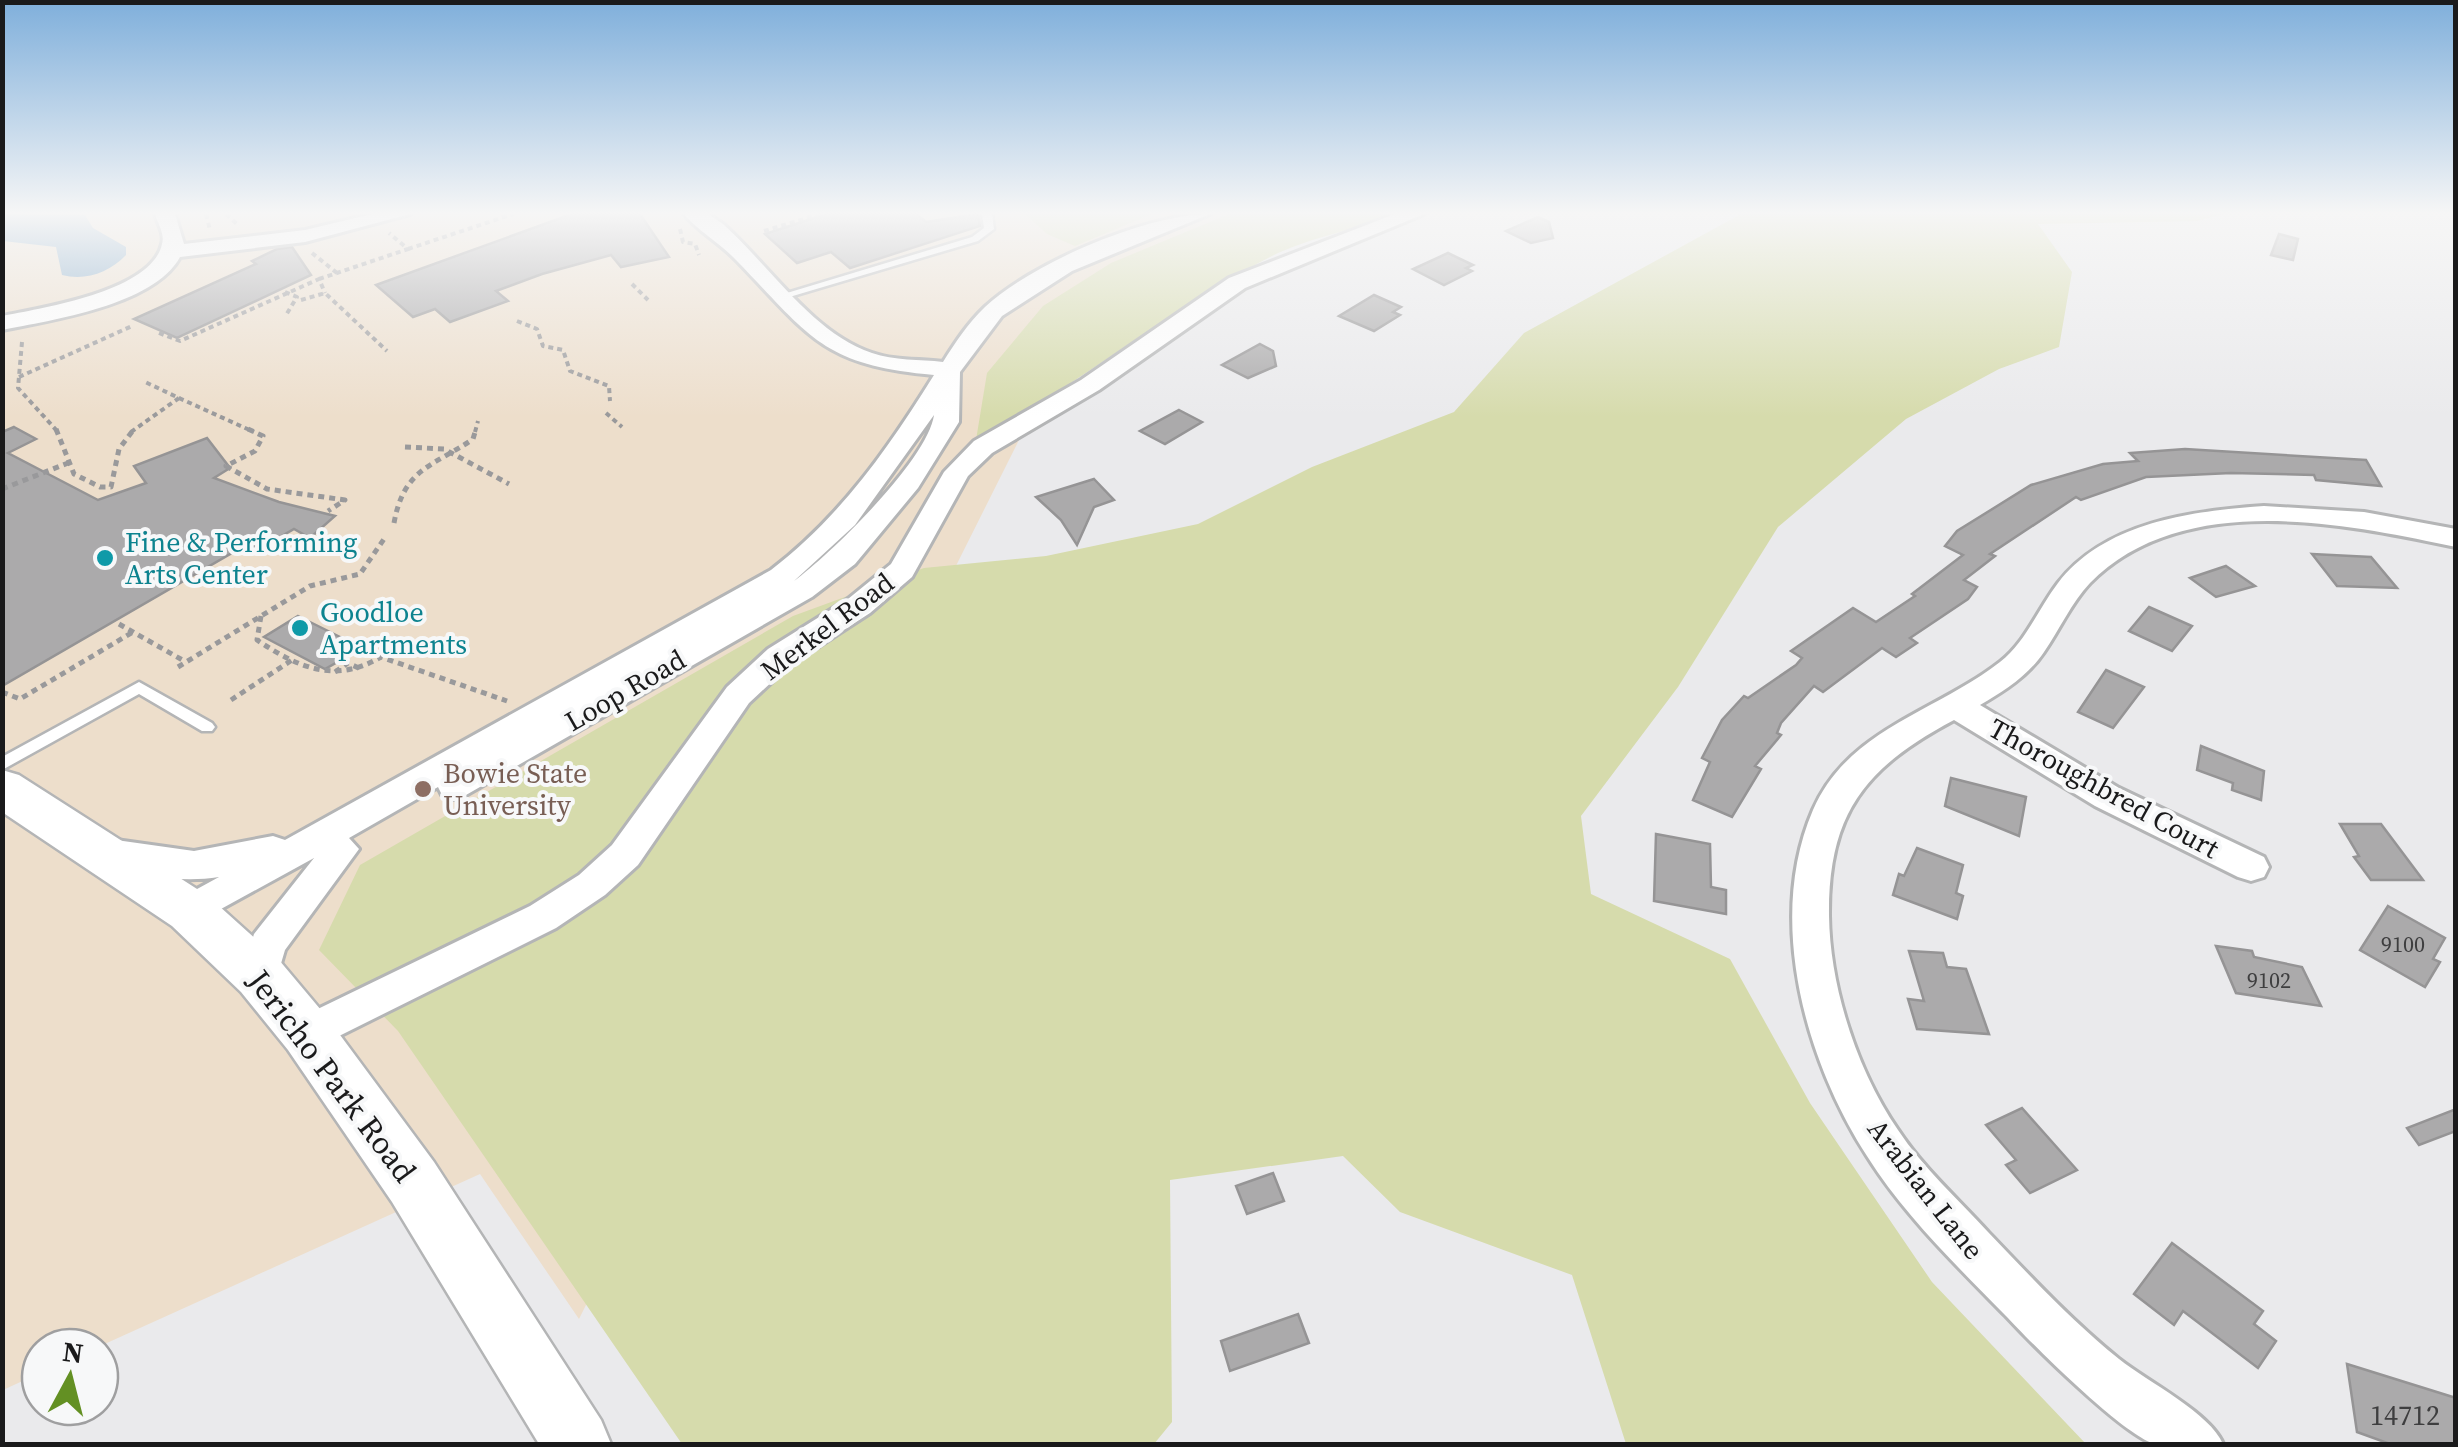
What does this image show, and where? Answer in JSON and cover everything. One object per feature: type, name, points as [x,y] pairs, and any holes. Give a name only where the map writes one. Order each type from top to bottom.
[{"type":"street","points":[[2,323],[140,282]]},
{"type":"street","points":[[768,282],[852,354],[950,370],[971,336],[1016,294],[1045,282]]},
{"type":"street","name":"Merkel Road","points":[[307,1033],[543,917],[592,885],[625,855],[738,695],[778,657],[859,606],[902,570],[957,472],[982,447],[1090,385],[1241,282]]},
{"type":"street","name":"Loop Road","points":[[198,918],[802,590],[845,558],[880,521],[946,422],[950,370]]},
{"type":"street","name":"Arabian Lane","points":[[2198,1444],[2114,1388],[2014,1296],[1917,1186],[1870,1122],[1828,1010],[1816,965],[1810,870],[1823,828],[1849,781],[1876,748],[1912,726],[1958,707],[2016,666],[2062,594],[2104,556],[2153,534],[2212,519],[2274,514],[2381,523],[2456,538]]},
{"type":"street","name":"Thoroughbred Court","points":[[1958,707],[2107,796],[2251,867]]},
{"type":"street","name":"Jericho Park Road","points":[[2,788],[103,851],[198,918],[260,976],[307,1033],[414,1182],[577,1444]]},
{"type":"street","points":[[103,851],[178,868],[235,862],[333,842]]},
{"type":"street","points":[[260,976],[267,945],[333,842]]},
{"type":"lane","points":[[782,296],[832,282]]},
{"type":"lane","points":[[2,764],[139,687],[207,727]]},
{"type":"path","points":[[159,332],[180,341],[315,282]]},
{"type":"path","points":[[320,282],[325,292],[387,351]]},
{"type":"path","points":[[632,284],[648,300]]},
{"type":"path","points":[[286,292],[299,299],[305,309]]},
{"type":"path","points":[[286,315],[299,299],[325,292]]},
{"type":"path","points":[[517,321],[537,329],[543,346],[563,350],[570,370],[609,386],[610,401]]},
{"type":"path","points":[[20,377],[132,326]]},
{"type":"path","points":[[22,342],[22,395],[60,434],[68,463],[86,482],[111,487],[118,452],[126,438],[179,398]]},
{"type":"path","points":[[143,381],[263,436],[255,451],[226,466],[236,474],[292,496],[345,500],[328,510]]},
{"type":"path","points":[[606,413],[622,427]]},
{"type":"path","points":[[394,523],[402,486],[420,469],[473,440],[478,421]]},
{"type":"path","points":[[405,447],[452,452],[509,484]]},
{"type":"path","points":[[2,489],[68,463]]},
{"type":"path","points":[[178,667],[310,586],[360,574],[384,539]]},
{"type":"path","points":[[261,616],[256,640],[319,674],[363,670],[381,656],[518,704]]},
{"type":"path","points":[[118,624],[186,662]]},
{"type":"path","points":[[2,692],[20,698],[133,632]]},
{"type":"path","points":[[230,700],[292,660]]},
{"type":"path","points":[[332,674],[348,663],[363,670]]},
{"type":"shaded area","name":"Bowie State University","points":[[2,282],[1214,282],[1037,404],[579,1319],[480,1174],[120,1337],[120,1327],[20,1327],[20,1382],[3,1390]]},
{"type":"green space","points":[[1082,282],[1227,282],[976,440],[987,373],[1043,306]]},
{"type":"green space","points":[[1618,282],[2070,282],[2059,347],[1999,369],[1906,419],[1778,527],[1678,687],[1581,816],[1591,894],[1730,959],[1810,1103],[1932,1282],[2086,1444],[1626,1444],[1572,1275],[1400,1212],[1343,1156],[1170,1180],[1172,1422],[1154,1444],[682,1444],[398,1031],[319,950],[360,865],[793,616],[924,568],[1046,556],[1198,524],[1312,467],[1454,412],[1524,333]]},
{"type":"building","points":[[217,282],[297,282],[177,338],[134,319]]},
{"type":"building","points":[[386,282],[522,282],[496,291],[508,301],[450,322],[435,309],[413,317],[376,285]]},
{"type":"building","points":[[1374,295],[1401,307],[1393,312],[1400,315],[1374,331],[1339,316]]},
{"type":"building","points":[[1260,344],[1273,351],[1276,366],[1248,378],[1222,365]]},
{"type":"building","points":[[1179,410],[1202,422],[1165,444],[1140,431]]},
{"type":"building","name":"Fine & Performing Arts Center","points":[[14,427],[36,439],[8,453],[98,500],[146,483],[134,466],[207,438],[230,468],[214,478],[279,502],[335,516],[310,538],[294,529],[251,554],[239,549],[2,686],[2,432]]},
{"type":"building","points":[[2185,449],[2366,460],[2381,486],[2316,480],[2314,475],[2231,473],[2146,477],[2081,500],[2076,497],[1990,554],[1995,556],[1964,580],[1977,587],[1968,599],[1910,638],[1917,643],[1896,657],[1882,648],[1823,692],[1814,686],[1781,723],[1777,733],[1781,735],[1755,766],[1761,769],[1732,817],[1693,800],[1710,762],[1702,758],[1722,720],[1744,696],[1748,698],[1796,665],[1802,658],[1791,651],[1853,608],[1876,622],[1915,596],[1912,594],[1963,555],[1945,546],[1957,531],[2031,485],[2103,464],[2138,461],[2130,453]]},
{"type":"building","points":[[1094,479],[1114,500],[1094,507],[1077,545],[1061,520],[1036,497]]},
{"type":"building","points":[[2312,554],[2371,557],[2397,588],[2337,586]]},
{"type":"building","points":[[2226,566],[2255,586],[2216,597],[2190,578]]},
{"type":"building","points":[[2149,607],[2192,626],[2172,651],[2129,631]]},
{"type":"building","name":"Goodloe Apartments","points":[[298,616],[362,648],[325,669],[264,637]]},
{"type":"building","points":[[2106,670],[2144,687],[2113,728],[2078,712]]},
{"type":"building","points":[[2201,746],[2264,771],[2261,800],[2232,790],[2233,783],[2197,770]]},
{"type":"building","points":[[1951,778],[2026,797],[2019,836],[1945,806]]},
{"type":"building","points":[[2340,824],[2381,824],[2423,880],[2371,880],[2354,857],[2359,856]]},
{"type":"building","points":[[1656,834],[1710,844],[1711,887],[1726,890],[1726,914],[1654,901]]},
{"type":"building","points":[[1917,848],[1963,865],[1956,893],[1963,896],[1957,919],[1893,895],[1899,874],[1904,876]]},
{"type":"building","points":[[2388,906],[2445,938],[2433,959],[2440,962],[2425,987],[2360,950]]},
{"type":"building","points":[[2216,946],[2252,951],[2254,957],[2302,967],[2321,1006],[2236,993]]},
{"type":"building","points":[[1909,951],[1943,953],[1947,967],[1966,969],[1989,1034],[1917,1029],[1908,999],[1924,1001]]},
{"type":"building","points":[[2022,1108],[2077,1170],[2030,1193],[2006,1165],[2016,1160],[1986,1125]]},
{"type":"building","points":[[2456,1109],[2456,1131],[2419,1145],[2407,1128]]},
{"type":"building","points":[[1273,1173],[1284,1201],[1247,1214],[1236,1186]]},
{"type":"building","points":[[2172,1243],[2263,1311],[2254,1324],[2276,1341],[2258,1368],[2183,1311],[2174,1325],[2134,1294]]},
{"type":"building","points":[[1298,1314],[1309,1343],[1230,1371],[1221,1341]]},
{"type":"building","points":[[2347,1364],[2456,1398],[2456,1444],[2390,1444],[2357,1432]]},
{"type":"place","name":"Fine & Performing Arts Center","points":[[105,558]]},
{"type":"place","name":"Goodloe Apartments","points":[[300,628]]},
{"type":"place","name":"Bowie State University","points":[[423,789]]}]
